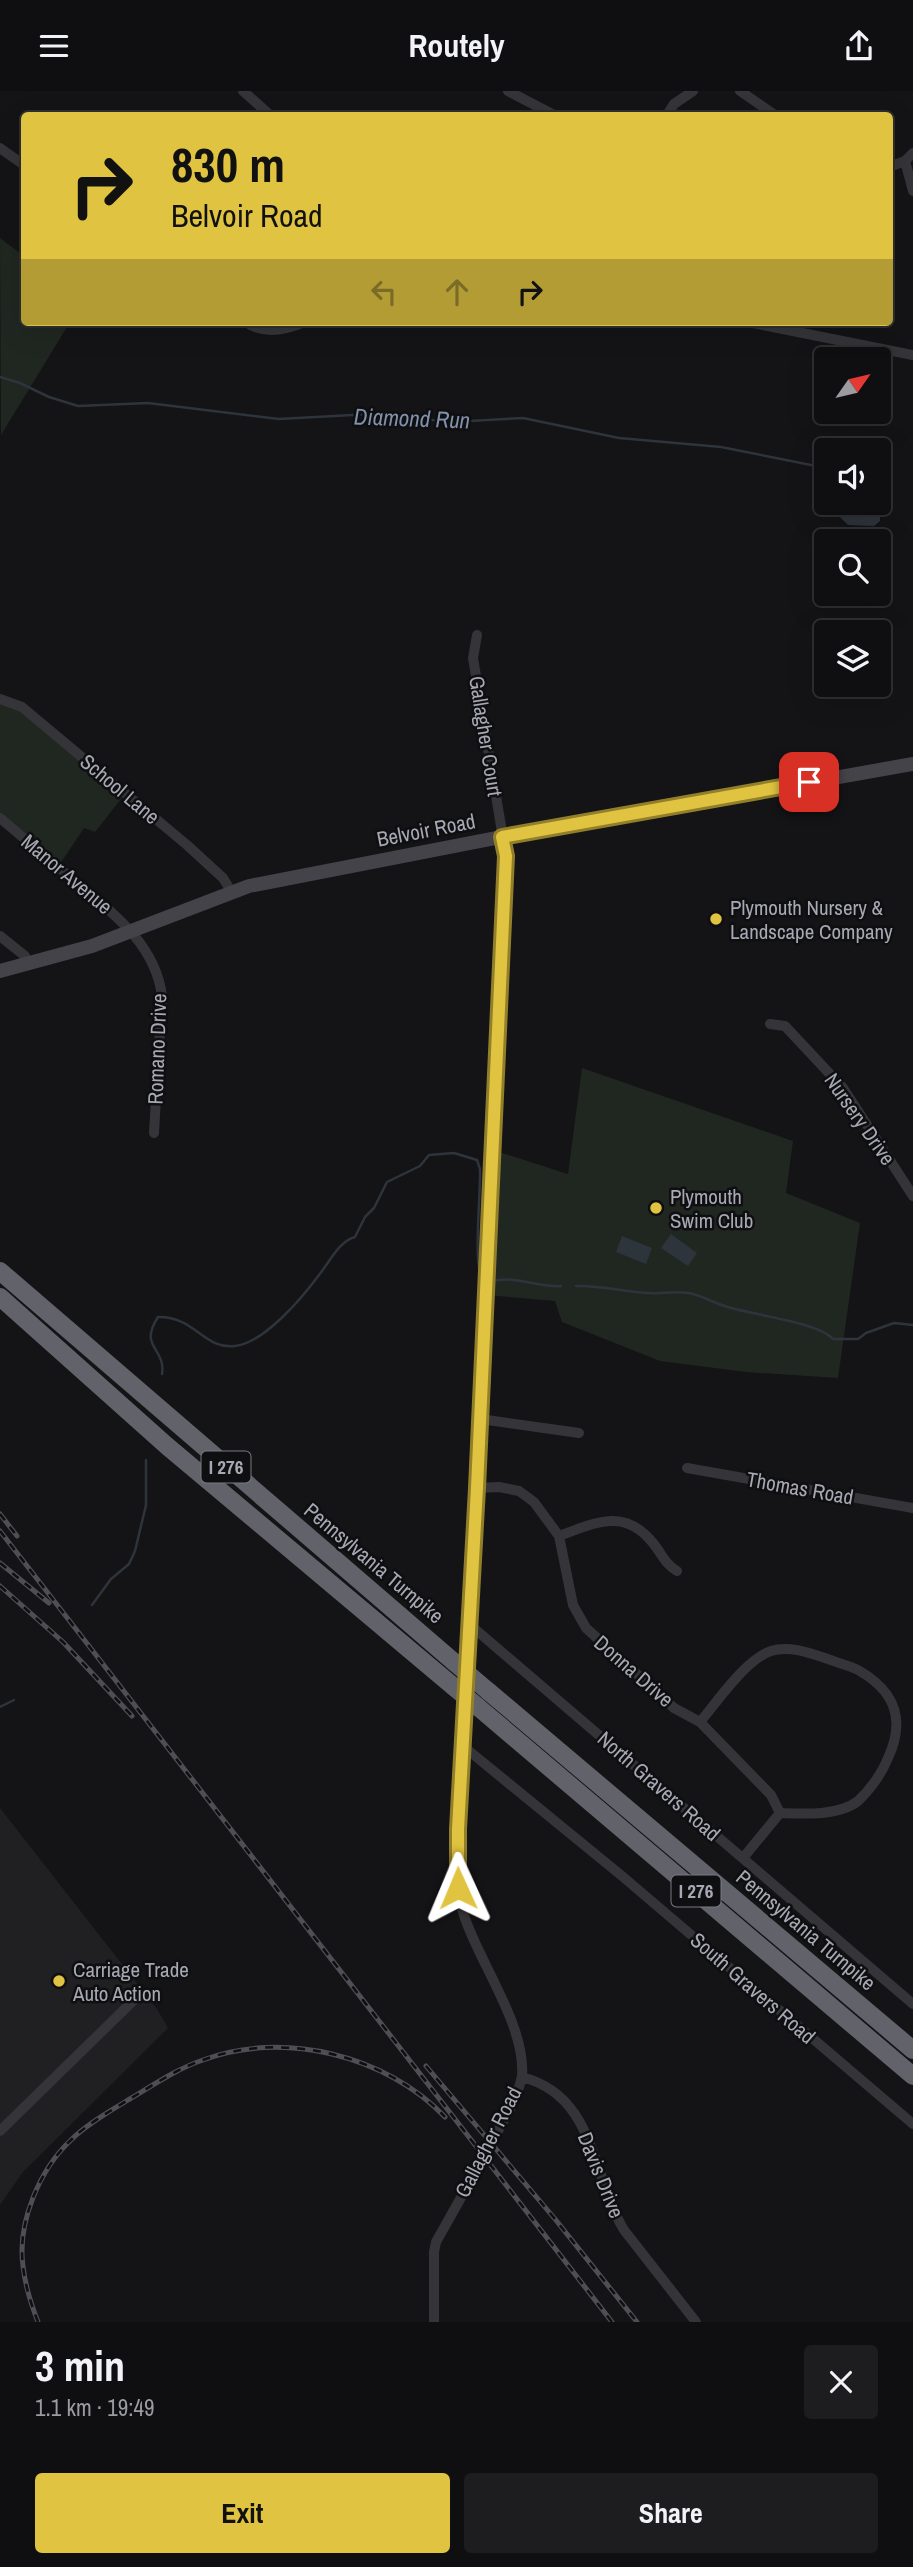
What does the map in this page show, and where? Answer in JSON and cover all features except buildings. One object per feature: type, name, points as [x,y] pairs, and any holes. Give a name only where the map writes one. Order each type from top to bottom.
[{"type":"highway","name":"Pennsylvania Turnpike","points":[[0,1271],[454,1662],[913,2050]]},
{"type":"highway","name":"Pennsylvania Turnpike","points":[[0,1297],[167,1446],[913,2076]]},
{"type":"street","points":[[243,91],[267,112]]},
{"type":"street","points":[[508,91],[547,112]]},
{"type":"street","points":[[669,112],[674,104],[693,91]]},
{"type":"street","points":[[740,91],[771,112]]},
{"type":"street","points":[[527,112],[530,104]]},
{"type":"street","points":[[0,148],[21,164]]},
{"type":"street","points":[[893,165],[909,157],[913,191]]},
{"type":"street","points":[[252,326],[286,331],[297,326]]},
{"type":"street","points":[[768,326],[913,355]]},
{"type":"street","name":"Gallagher Court","points":[[477,635],[473,648],[474,658],[502,837]]},
{"type":"street","name":"School Lane","points":[[0,699],[22,707],[187,845],[223,878],[231,891]]},
{"type":"street","name":"Belvoir Road","points":[[0,971],[92,946],[231,891],[502,837],[913,764]]},
{"type":"street","name":"Manor Avenue","points":[[0,818],[124,923],[131,932]]},
{"type":"street","name":"Gallagher Road","points":[[434,2322],[436,2242],[509,2111],[522,2077],[520,2049],[515,2033],[464,1918],[458,1888],[458,1829],[477,1488],[506,856],[502,837]]},
{"type":"street","name":"Romano Drive","points":[[131,932],[151,958],[162,996],[153,1133]]},
{"type":"street","points":[[0,936],[25,956],[27,964]]},
{"type":"street","name":"Nursery Drive","points":[[770,1024],[785,1026],[843,1089],[913,1196]]},
{"type":"street","points":[[480,1419],[579,1433]]},
{"type":"street","name":"Thomas Road","points":[[687,1468],[913,1508]]},
{"type":"street","name":"Donna Drive","points":[[477,1488],[499,1487],[519,1491],[534,1502],[559,1536],[573,1605],[586,1628],[674,1708],[700,1722],[771,1795],[780,1813]]},
{"type":"street","points":[[559,1536],[599,1521],[626,1521],[645,1533],[667,1565],[677,1571]]},
{"type":"street","name":"North Gravers Road","points":[[469,1624],[913,2004]]},
{"type":"street","points":[[700,1722],[754,1660],[769,1651],[785,1649],[807,1652],[856,1668],[876,1682],[888,1695],[897,1717],[897,1739],[883,1771],[856,1802],[822,1814],[780,1813],[743,1858]]},
{"type":"street","name":"South Gravers Road","points":[[463,1746],[622,1876],[913,2124]]},
{"type":"street","points":[[0,2131],[135,1999]]},
{"type":"street","name":"Davis Drive","points":[[522,2077],[539,2082],[558,2093],[575,2111],[615,2214],[624,2230],[696,2322]]},
{"type":"shaded area","points":[[0,238],[21,254],[21,326],[68,326],[1,435]]},
{"type":"shaded area","points":[[838,515],[880,515],[880,521],[874,526],[848,525]]},
{"type":"shaded area","points":[[0,699],[22,707],[125,794],[95,832],[84,828],[58,867],[0,818]]},
{"type":"shaded area","name":"Plymouth Swim Club","points":[[582,1068],[793,1141],[786,1193],[860,1223],[838,1378],[746,1372],[660,1361],[562,1322],[555,1301],[486,1295],[493,1150],[568,1174]]},
{"type":"shaded area","points":[[671,1234],[697,1253],[688,1266],[661,1248]]},
{"type":"shaded area","points":[[622,1236],[652,1248],[646,1264],[616,1252]]},
{"type":"shaded area","points":[[0,1808],[157,2009],[168,2028],[23,2172],[0,2205]]},
{"type":"waterway","name":"Diamond Run","points":[[0,377],[78,406],[148,403],[279,419],[371,414],[452,422],[523,418],[619,438],[721,447],[814,466]]},
{"type":"waterway","points":[[162,1374],[162,1365],[151,1335],[158,1317],[181,1322],[224,1346],[235,1346],[258,1337],[293,1307],[339,1248],[355,1237],[387,1182],[420,1166],[429,1155],[454,1153],[477,1160],[480,1169],[478,1258],[482,1278]]},
{"type":"waterway","points":[[492,1281],[510,1280],[561,1286]]},
{"type":"waterway","points":[[576,1286],[650,1293],[688,1293],[728,1307],[813,1328],[833,1339],[858,1339],[866,1333],[894,1323],[913,1325]]},
{"type":"waterway","points":[[92,1605],[111,1579],[129,1564],[135,1551],[146,1505],[146,1460]]},
{"type":"waterway","points":[[0,1707],[14,1700]]},
{"type":"railway","points":[[0,1514],[17,1536]]},
{"type":"railway","points":[[0,1531],[612,2322]]},
{"type":"railway","points":[[0,1563],[49,1603]]},
{"type":"railway","points":[[0,1586],[63,1642],[132,1716]]},
{"type":"railway","points":[[38,2322],[25,2280],[22,2249],[27,2214],[41,2181],[60,2152],[84,2129],[183,2068],[234,2051],[299,2049],[332,2054],[364,2064],[394,2078],[421,2096],[445,2117]]},
{"type":"railway","points":[[426,2066],[555,2219],[637,2322]]},
{"type":"place","name":"Plymouth Nursery & Landscape Company","points":[[716,919]]},
{"type":"place","name":"Plymouth Swim Club","points":[[656,1208]]},
{"type":"place","name":"Carriage Trade Auto Action","points":[[59,1981]]},
{"type":"route","points":[[458,1888],[458,1829],[477,1488],[506,856],[502,837],[809,782]]}]
